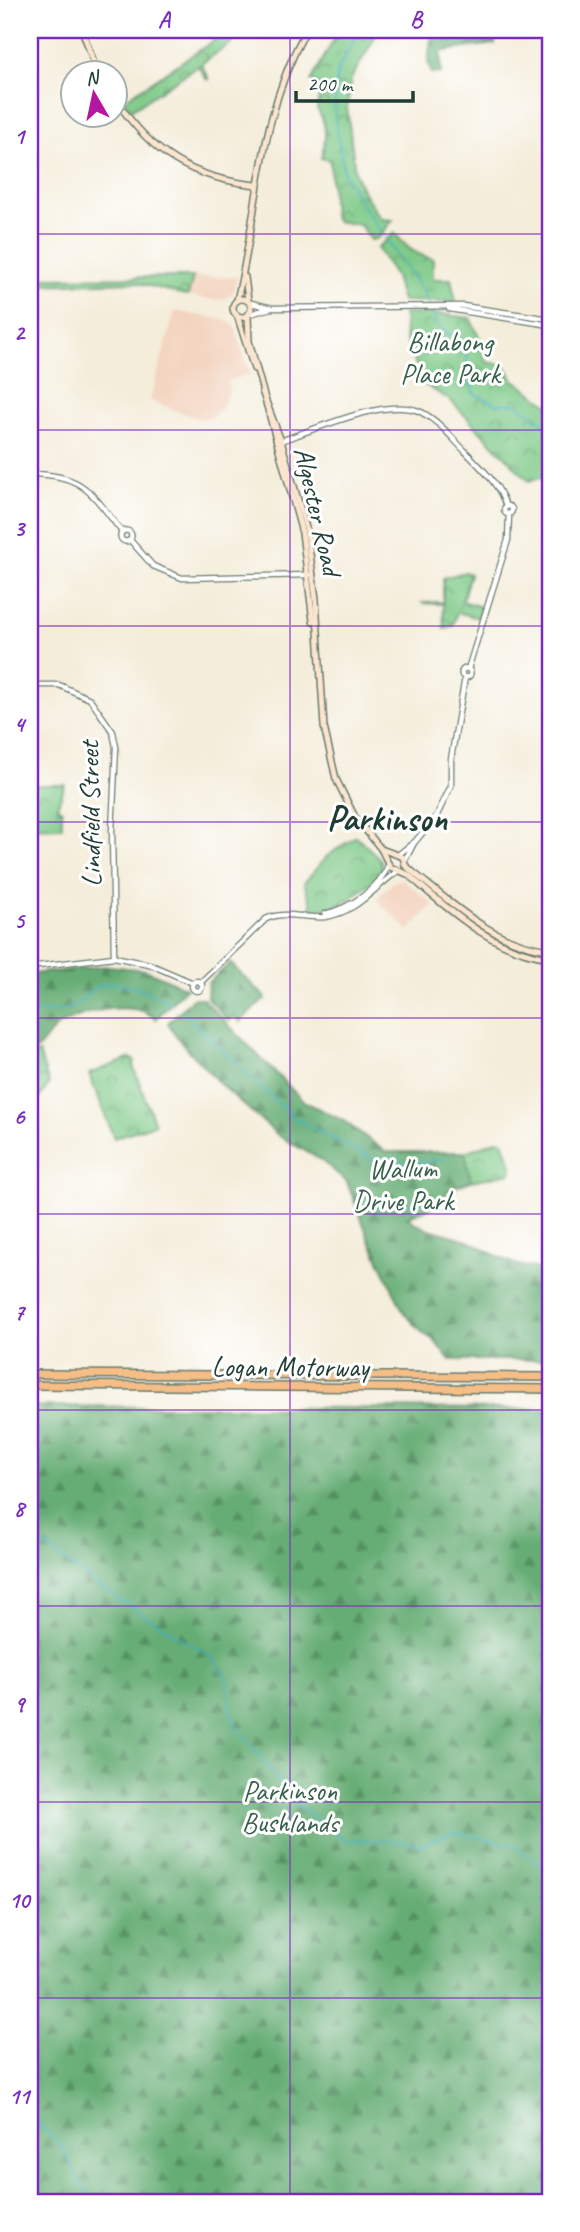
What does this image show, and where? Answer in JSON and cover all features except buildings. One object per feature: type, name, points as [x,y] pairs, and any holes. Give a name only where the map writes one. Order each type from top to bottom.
[{"type":"highway","name":"Logan Motorway","points":[[30,1374],[550,1377]]},
{"type":"highway","name":"Logan Motorway","points":[[30,1385],[550,1389]]},
{"type":"main road","points":[[82,30],[93,60]]},
{"type":"main road","points":[[244,271],[249,302],[237,300],[257,185],[276,98],[306,30]]},
{"type":"main road","points":[[130,121],[169,158],[197,172],[257,185]]},
{"type":"main road","name":"Algester Road","points":[[237,300],[233,307],[279,442],[311,575],[324,727],[336,779],[355,817],[381,849],[393,859]]},
{"type":"main road","name":"Algester Road","points":[[249,302],[248,334],[261,387]]},
{"type":"main road","points":[[237,315],[249,314]]},
{"type":"main road","points":[[393,859],[483,936],[515,950],[550,957]]},
{"type":"main road","points":[[393,859],[487,929],[516,943],[550,950]]},
{"type":"street","points":[[249,302],[272,308]]},
{"type":"street","points":[[249,314],[272,308],[425,306],[550,325]]},
{"type":"street","points":[[441,307],[463,306],[550,319]]},
{"type":"street","points":[[30,967],[114,957],[149,964],[193,983],[201,982],[266,919],[272,916],[325,917],[351,909],[374,893],[402,867],[414,843],[437,815],[451,786],[451,759],[465,677],[471,674],[468,669],[508,540],[509,514],[504,512],[506,507],[494,481],[435,421],[419,411],[407,408],[382,409],[279,442]]},
{"type":"street","points":[[30,474],[56,474],[73,479],[122,532],[130,533],[130,540],[153,566],[182,578],[311,575]]},
{"type":"street","name":"Lindfield Street","points":[[30,685],[59,685],[90,699],[113,732],[116,747],[112,831],[114,957]]},
{"type":"street","points":[[314,916],[338,910],[365,895],[382,878],[393,859],[414,843]]},
{"type":"street","points":[[193,983],[193,989],[198,992],[202,988],[201,982]]},
{"type":"shaded area","points":[[193,277],[237,277],[233,293],[224,299],[214,300],[188,296]]},
{"type":"shaded area","points":[[175,311],[226,320],[234,324],[237,331],[250,374],[227,381],[229,390],[222,408],[211,418],[196,418],[150,401]]},
{"type":"shaded area","points":[[402,879],[434,904],[409,931],[376,899],[395,881]]},
{"type":"green space","points":[[230,30],[250,30],[201,64],[209,79],[207,80],[198,66],[131,110],[130,96]]},
{"type":"green space","points":[[339,30],[379,30],[351,79],[347,108],[355,172],[361,188],[381,219],[393,220],[378,238],[371,240],[360,225],[336,221],[333,215],[330,160],[321,158],[325,132],[317,109],[320,86],[311,81]]},
{"type":"green space","points":[[432,30],[459,30],[468,34],[472,30],[495,30],[495,44],[444,51],[441,53],[441,73],[432,74],[428,63]]},
{"type":"green space","points":[[395,233],[411,250],[433,259],[433,279],[451,279],[456,302],[402,301],[395,277],[377,248]]},
{"type":"green space","points":[[193,277],[188,296],[135,282],[30,285],[30,278]]},
{"type":"green space","name":"Billabong Place Park","points":[[404,314],[439,314],[470,318],[483,345],[486,362],[504,365],[513,379],[550,406],[550,476],[529,481],[451,401],[424,384],[405,338]]},
{"type":"green space","points":[[465,572],[470,574],[462,601],[481,607],[478,618],[457,612],[453,626],[444,628],[443,604],[421,603],[443,602],[443,578]]},
{"type":"green space","points":[[30,785],[65,785],[57,807],[62,810],[62,827],[30,828]]},
{"type":"green space","points":[[356,836],[381,860],[382,872],[342,903],[313,909],[304,883],[326,857]]},
{"type":"green space","points":[[230,963],[266,998],[240,1022],[235,1016],[229,1021],[207,998],[208,983]]},
{"type":"green space","points":[[108,966],[146,970],[186,988],[156,1019],[147,1013],[123,1008],[96,1011],[56,1027],[39,1047],[30,1053],[30,974]]},
{"type":"green space","name":"Wallum Drive Park","points":[[193,998],[202,998],[303,1101],[344,1121],[386,1152],[465,1152],[471,1181],[449,1189],[436,1204],[407,1217],[421,1226],[468,1241],[516,1264],[550,1268],[550,1360],[449,1360],[434,1340],[424,1334],[404,1313],[370,1241],[347,1182],[324,1162],[279,1136],[221,1085],[179,1040],[168,1023]]},
{"type":"green space","points":[[39,1053],[49,1084],[32,1109],[30,1056]]},
{"type":"green space","points":[[131,1058],[135,1061],[133,1066],[155,1124],[114,1138],[89,1074]]},
{"type":"green space","points":[[498,1140],[503,1141],[512,1165],[511,1173],[471,1181],[465,1152]]},
{"type":"green space","name":"Parkinson Bushlands","points":[[30,1406],[550,1409],[550,2202],[30,2202]]},
{"type":"waterway","points":[[359,30],[338,69],[335,92],[335,118],[344,173],[361,203],[424,293],[439,328],[463,341],[473,393],[497,404],[517,404],[550,429]]},
{"type":"waterway","points":[[30,1010],[64,1010],[81,1001],[96,987],[112,984],[138,988],[170,1003]]},
{"type":"waterway","points":[[182,1012],[294,1118],[374,1160],[395,1158],[405,1164],[445,1159]]},
{"type":"waterway","points":[[30,1534],[103,1589],[213,1658],[227,1679],[233,1722],[299,1806],[344,1840],[398,1841],[420,1845],[454,1832],[515,1845],[550,1872]]},
{"type":"waterway","points":[[30,2116],[61,2145],[80,2183],[95,2202]]},
{"type":"district","name":"Parkinson","points":[[387,818]]}]
